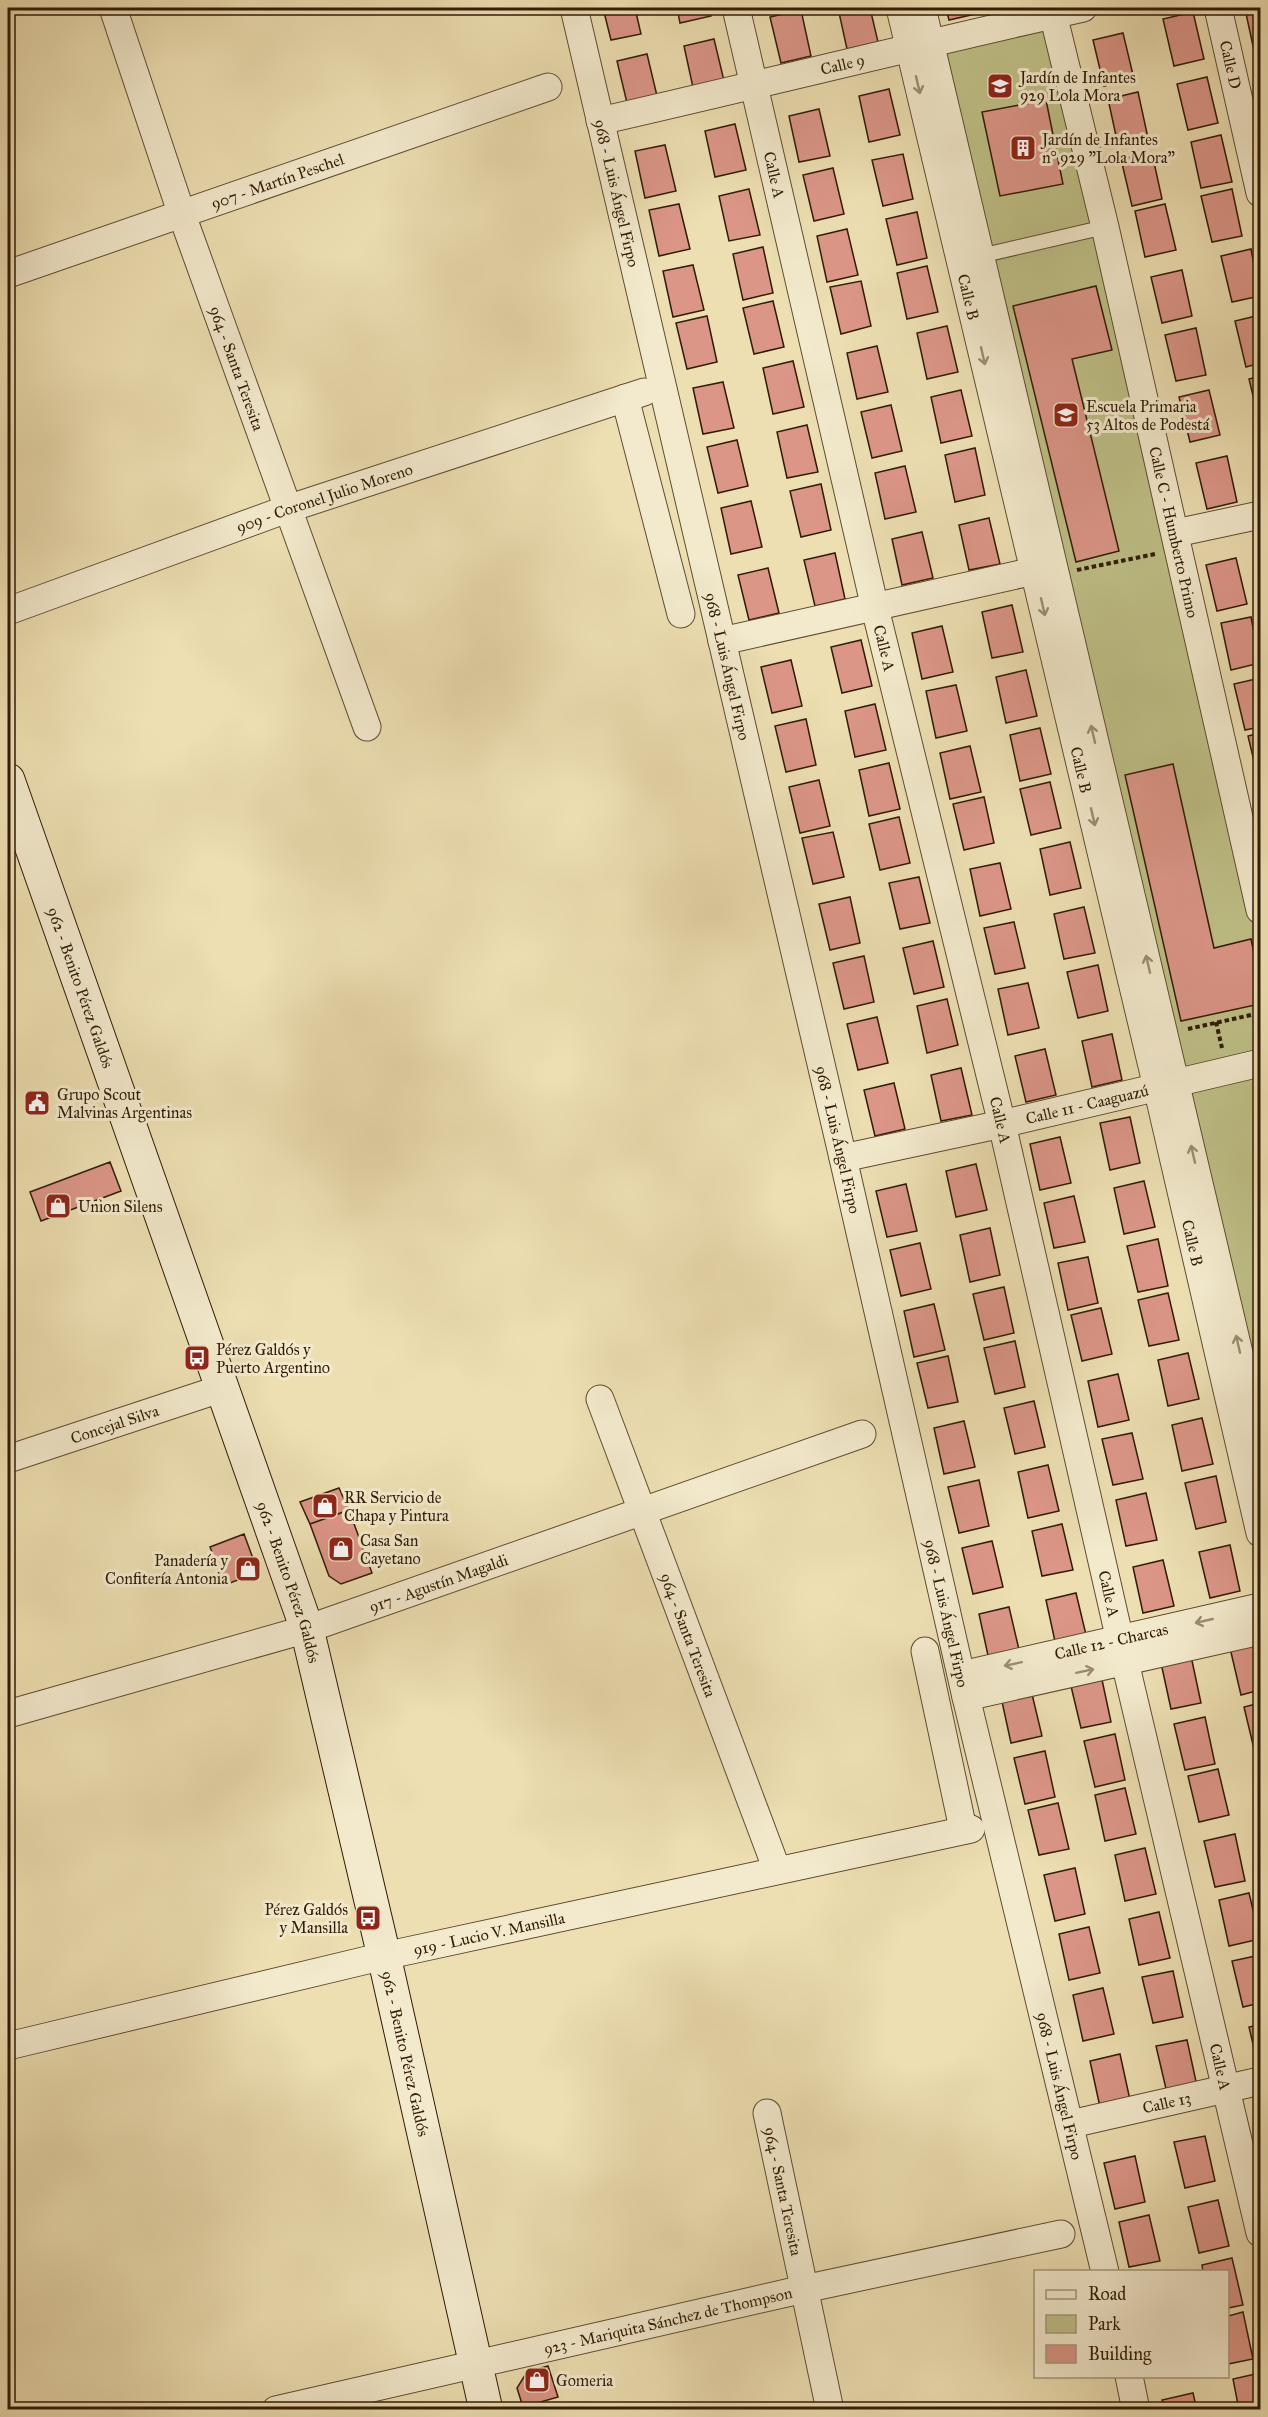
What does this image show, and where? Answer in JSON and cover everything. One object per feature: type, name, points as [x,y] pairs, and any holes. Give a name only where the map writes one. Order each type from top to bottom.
[{"type":"main road","name":"962 - Benito Pérez Galdós","points":[[8,780],[307,1629],[384,1956],[486,2409]]},
{"type":"street","name":"964 - Santa Teresita","points":[[112,8],[182,215],[367,727]]},
{"type":"street","name":"968 - Luis Ángel Firpo","points":[[574,8],[964,1686],[1105,2270]]},
{"type":"street","name":"Calle A","points":[[736,8],[875,608],[1002,1124],[1260,2232]]},
{"type":"street","name":"Calle B","points":[[900,8],[919,44],[980,256],[1045,573],[1165,1034],[1167,1085],[1260,1533]]},
{"type":"street","name":"Calle B","points":[[922,8],[919,44],[1167,1085],[1260,1442]]},
{"type":"street","name":"Calle 9","points":[[600,121],[754,86],[919,44],[1083,8]]},
{"type":"street","name":"Calle D","points":[[1218,8],[1260,192]]},
{"type":"street","name":"Calle C - Humberto Primo","points":[[1053,14],[1178,541],[1260,910]]},
{"type":"street","name":"907 - Martín Peschel","points":[[8,274],[548,87]]},
{"type":"street","name":"909 - Coronel Julio Moreno","points":[[8,611],[287,509],[634,395],[681,614]]},
{"type":"street","points":[[1178,541],[1260,515]]},
{"type":"street","points":[[722,641],[1045,573]]},
{"type":"street","name":"Calle 11 - Caaguazú","points":[[843,1158],[1002,1124],[1260,1063]]},
{"type":"street","name":"Concejal Silva","points":[[8,1459],[223,1388]]},
{"type":"street","name":"964 - Santa Teresita","points":[[600,1399],[777,1870]]},
{"type":"street","name":"917 - Agustín Magaldi","points":[[8,1714],[307,1629],[862,1434]]},
{"type":"street","name":"Calle 12 - Charcas","points":[[1124,1651],[1260,1607]]},
{"type":"street","name":"Calle 12 - Charcas","points":[[964,1686],[1124,1651],[1260,1631]]},
{"type":"street","name":"919 - Lucio V. Mansilla","points":[[8,2046],[384,1956],[967,1829],[925,1652]]},
{"type":"street","name":"Calle 13","points":[[1071,2124],[1260,2081]]},
{"type":"street","name":"964 - Santa Teresita","points":[[767,2113],[830,2409]]},
{"type":"street","name":"923 - Mariquita Sánchez de Thompson","points":[[276,2409],[804,2289],[1061,2234]]},
{"type":"street","points":[[1129,2378],[1136,2409]]},
{"type":"lane","points":[[980,256],[1105,227]]},
{"type":"path","points":[[1045,573],[1178,541]]},
{"type":"path","points":[[1165,1034],[1260,1013]]},
{"type":"green space","points":[[1053,14],[1260,910],[1260,1442],[929,42]]},
{"type":"building","points":[[603,8],[635,8],[641,34],[611,40]]},
{"type":"building","points":[[677,8],[709,8],[711,16],[680,23]]},
{"type":"building","points":[[838,8],[870,8],[878,42],[847,49]]},
{"type":"building","points":[[946,8],[978,8],[980,13],[949,20]]},
{"type":"building","points":[[1260,8],[1260,54],[1255,55],[1245,9]]},
{"type":"building","points":[[801,10],[811,56],[781,63],[770,17]]},
{"type":"building","points":[[1193,12],[1204,59],[1174,66],[1163,19]]},
{"type":"building","points":[[1123,33],[1134,79],[1104,86],[1093,40]]},
{"type":"building","points":[[714,39],[725,85],[694,92],[684,46]]},
{"type":"building","points":[[647,54],[658,100],[628,107],[617,61]]},
{"type":"building","points":[[1207,77],[1218,123],[1188,130],[1177,84]]},
{"type":"building","points":[[889,89],[900,135],[869,142],[859,96]]},
{"type":"building","points":[[1138,92],[1148,138],[1118,145],[1108,99]]},
{"type":"building","name":"Jardín de Infantes n° 929 \"Lola Mora\"","points":[[1046,100],[1063,184],[1000,196],[982,112]]},
{"type":"building","points":[[819,109],[830,156],[799,162],[789,116]]},
{"type":"building","points":[[735,124],[746,170],[715,177],[705,131]]},
{"type":"building","points":[[1221,135],[1232,182],[1201,188],[1191,142]]},
{"type":"building","points":[[665,145],[676,191],[645,198],[635,151]]},
{"type":"building","points":[[1152,153],[1162,199],[1132,206],[1121,159]]},
{"type":"building","points":[[903,154],[913,199],[883,206],[872,160]]},
{"type":"building","points":[[833,168],[844,214],[814,221],[803,175]]},
{"type":"building","points":[[749,189],[760,235],[729,241],[719,196]]},
{"type":"building","points":[[1232,189],[1242,236],[1212,242],[1201,196]]},
{"type":"building","points":[[679,204],[690,249],[659,256],[649,210]]},
{"type":"building","points":[[1165,204],[1176,250],[1145,257],[1135,211]]},
{"type":"building","points":[[917,212],[927,258],[897,265],[886,219]]},
{"type":"building","points":[[847,229],[858,275],[827,282],[817,236]]},
{"type":"building","points":[[763,247],[773,293],[743,300],[733,254]]},
{"type":"building","points":[[1251,249],[1260,296],[1232,302],[1221,256]]},
{"type":"building","points":[[693,265],[704,310],[673,317],[663,271]]},
{"type":"building","points":[[927,266],[938,312],[907,319],[897,273]]},
{"type":"building","points":[[1182,270],[1192,316],[1162,323],[1151,277]]},
{"type":"building","points":[[861,281],[871,326],[841,334],[830,287]]},
{"type":"building","points":[[1096,286],[1112,350],[1072,359],[1119,551],[1076,562],[1013,306]]},
{"type":"building","points":[[773,301],[784,347],[754,354],[743,308]]},
{"type":"building","points":[[1260,315],[1260,363],[1246,367],[1235,321]]},
{"type":"building","points":[[707,316],[717,362],[687,369],[676,323]]},
{"type":"building","points":[[947,326],[958,372],[927,379],[917,333]]},
{"type":"building","points":[[1196,328],[1206,375],[1176,381],[1165,335]]},
{"type":"building","points":[[877,346],[888,392],[857,399],[847,353]]},
{"type":"building","points":[[793,361],[804,407],[773,414],[763,368]]},
{"type":"building","points":[[1260,376],[1260,425],[1249,379]]},
{"type":"building","points":[[723,382],[734,428],[703,434],[693,388]]},
{"type":"building","points":[[961,390],[972,436],[941,443],[931,397]]},
{"type":"building","points":[[1209,390],[1220,435],[1190,442],[1179,397]]},
{"type":"building","points":[[891,405],[902,451],[872,458],[861,412]]},
{"type":"building","points":[[807,425],[818,472],[787,478],[777,432]]},
{"type":"building","points":[[737,440],[748,486],[718,493],[707,447]]},
{"type":"building","points":[[975,448],[985,495],[955,502],[945,455]]},
{"type":"building","points":[[1227,456],[1237,502],[1207,509],[1196,463]]},
{"type":"building","points":[[905,466],[916,512],[885,519],[875,473]]},
{"type":"building","points":[[821,484],[831,530],[801,537],[790,491]]},
{"type":"building","points":[[751,501],[762,547],[731,554],[721,508]]},
{"type":"building","points":[[989,518],[1000,564],[969,570],[959,525]]},
{"type":"building","points":[[922,532],[933,578],[902,585],[892,539]]},
{"type":"building","points":[[835,553],[845,599],[815,606],[804,560]]},
{"type":"building","points":[[1236,558],[1247,604],[1217,611],[1206,565]]},
{"type":"building","points":[[768,568],[779,613],[749,620],[738,575]]},
{"type":"building","points":[[1012,605],[1023,652],[992,658],[982,612]]},
{"type":"building","points":[[1251,617],[1260,663],[1231,670],[1221,623]]},
{"type":"building","points":[[942,626],[953,672],[922,679],[912,633]]},
{"type":"building","points":[[861,640],[872,686],[842,693],[831,647]]},
{"type":"building","points":[[791,660],[802,706],[772,713],[761,667]]},
{"type":"building","points":[[1026,670],[1037,716],[1006,723],[996,677]]},
{"type":"building","points":[[1260,678],[1260,727],[1245,730],[1234,684]]},
{"type":"building","points":[[956,685],[967,731],[936,738],[926,691]]},
{"type":"building","points":[[875,704],[886,750],[855,757],[845,711]]},
{"type":"building","points":[[806,719],[816,765],[786,772],[775,726]]},
{"type":"building","points":[[1040,728],[1051,774],[1020,781],[1010,735]]},
{"type":"building","points":[[1260,733],[1260,781],[1259,782],[1248,736]]},
{"type":"building","points":[[970,746],[981,792],[950,799],[940,753]]},
{"type":"building","points":[[889,763],[900,809],[869,816],[859,770]]},
{"type":"building","points":[[1173,764],[1214,948],[1251,939],[1260,982],[1260,1004],[1181,1021],[1125,775]]},
{"type":"building","points":[[819,780],[830,826],[800,833],[789,787]]},
{"type":"building","points":[[1050,782],[1061,828],[1031,835],[1020,789]]},
{"type":"building","points":[[984,797],[994,843],[964,850],[953,804]]},
{"type":"building","points":[[899,817],[910,863],[880,870],[869,824]]},
{"type":"building","points":[[833,832],[844,877],[813,884],[802,838]]},
{"type":"building","points":[[1070,842],[1081,888],[1050,895],[1040,849]]},
{"type":"building","points":[[1000,863],[1011,909],[980,916],[970,869]]},
{"type":"building","points":[[919,877],[930,923],[900,929],[889,883]]},
{"type":"building","points":[[850,897],[860,943],[830,950],[819,904]]},
{"type":"building","points":[[1084,907],[1095,953],[1064,959],[1054,914]]},
{"type":"building","points":[[1014,922],[1025,968],[995,974],[984,928]]},
{"type":"building","points":[[933,941],[944,987],[914,994],[903,948]]},
{"type":"building","points":[[864,956],[874,1002],[844,1009],[833,963]]},
{"type":"building","points":[[1098,965],[1108,1011],[1078,1018],[1067,972]]},
{"type":"building","points":[[1028,983],[1039,1028],[1008,1035],[998,989]]},
{"type":"building","points":[[947,999],[958,1045],[927,1053],[917,1006]]},
{"type":"building","points":[[877,1017],[888,1063],[858,1070],[847,1024]]},
{"type":"building","points":[[1112,1034],[1122,1080],[1092,1087],[1082,1041]]},
{"type":"building","points":[[1045,1049],[1056,1095],[1026,1102],[1015,1056]]},
{"type":"building","points":[[961,1068],[972,1115],[941,1121],[931,1075]]},
{"type":"building","points":[[894,1083],[905,1129],[875,1136],[864,1090]]},
{"type":"building","points":[[1130,1117],[1140,1163],[1110,1170],[1100,1123]]},
{"type":"building","points":[[1060,1137],[1071,1183],[1040,1190],[1030,1144]]},
{"type":"building","name":"Union Silens","points":[[110,1162],[121,1191],[41,1221],[30,1192]]},
{"type":"building","points":[[976,1164],[987,1210],[956,1217],[946,1171]]},
{"type":"building","points":[[1144,1181],[1155,1227],[1124,1234],[1114,1188]]},
{"type":"building","points":[[906,1184],[917,1231],[887,1237],[876,1191]]},
{"type":"building","points":[[1074,1196],[1085,1242],[1054,1248],[1044,1203]]},
{"type":"building","points":[[990,1228],[1000,1275],[970,1282],[960,1235]]},
{"type":"building","points":[[1158,1239],[1168,1286],[1138,1292],[1127,1246]]},
{"type":"building","points":[[920,1243],[931,1289],[901,1296],[890,1250]]},
{"type":"building","points":[[1088,1257],[1098,1303],[1068,1310],[1058,1263]]},
{"type":"building","points":[[1004,1287],[1014,1333],[984,1340],[973,1294]]},
{"type":"building","points":[[1168,1293],[1179,1340],[1149,1346],[1138,1300]]},
{"type":"building","points":[[934,1304],[945,1350],[914,1357],[904,1311]]},
{"type":"building","points":[[1101,1308],[1112,1354],[1082,1361],[1071,1315]]},
{"type":"building","points":[[1015,1341],[1025,1387],[995,1394],[984,1348]]},
{"type":"building","points":[[1188,1353],[1199,1399],[1168,1406],[1158,1360]]},
{"type":"building","points":[[948,1356],[958,1402],[928,1408],[917,1363]]},
{"type":"building","points":[[1118,1374],[1129,1420],[1098,1427],[1088,1381]]},
{"type":"building","points":[[1034,1401],[1045,1447],[1015,1454],[1004,1408]]},
{"type":"building","points":[[1202,1418],[1213,1464],[1182,1471],[1172,1425]]},
{"type":"building","points":[[964,1421],[975,1467],[944,1474],[934,1428]]},
{"type":"building","points":[[1132,1433],[1143,1479],[1113,1485],[1102,1439]]},
{"type":"building","points":[[1048,1465],[1059,1511],[1028,1518],[1018,1472]]},
{"type":"building","points":[[1216,1476],[1226,1522],[1196,1529],[1185,1483]]},
{"type":"building","points":[[979,1480],[989,1526],[959,1533],[948,1487]]},
{"type":"building","name":"RR Servicio de Chapa y Pintura","points":[[339,1488],[349,1510],[310,1524],[300,1502]]},
{"type":"building","points":[[1146,1493],[1157,1540],[1126,1546],[1116,1500]]},
{"type":"building","name":"Casa San Cayetano","points":[[349,1510],[372,1573],[341,1584],[329,1576],[310,1524]]},
{"type":"building","points":[[1062,1524],[1073,1570],[1042,1576],[1032,1531]]},
{"type":"building","points":[[244,1534],[258,1572],[225,1585],[210,1547]]},
{"type":"building","points":[[992,1541],[1003,1587],[973,1594],[962,1548]]},
{"type":"building","points":[[1230,1545],[1240,1591],[1210,1598],[1199,1552]]},
{"type":"building","points":[[1163,1560],[1174,1606],[1143,1613],[1133,1567]]},
{"type":"building","points":[[1076,1593],[1087,1639],[1056,1646],[1046,1600]]},
{"type":"building","points":[[1009,1607],[1020,1654],[989,1660],[979,1614]]},
{"type":"building","points":[[1260,1642],[1260,1690],[1241,1695],[1230,1648]]},
{"type":"building","points":[[1191,1656],[1201,1703],[1171,1709],[1161,1663]]},
{"type":"building","points":[[1101,1675],[1111,1722],[1081,1728],[1070,1682]]},
{"type":"building","points":[[1031,1690],[1042,1736],[1011,1743],[1001,1697]]},
{"type":"building","points":[[1260,1703],[1260,1752],[1255,1753],[1244,1707]]},
{"type":"building","points":[[1205,1717],[1215,1764],[1185,1770],[1174,1724]]},
{"type":"building","points":[[1115,1734],[1125,1780],[1095,1787],[1084,1741]]},
{"type":"building","points":[[1045,1751],[1055,1797],[1025,1804],[1014,1758]]},
{"type":"building","points":[[1260,1760],[1260,1787],[1254,1761]]},
{"type":"building","points":[[1218,1769],[1229,1815],[1199,1822],[1188,1776]]},
{"type":"building","points":[[1125,1788],[1136,1834],[1105,1841],[1095,1795]]},
{"type":"building","points":[[1058,1803],[1069,1849],[1039,1855],[1028,1810]]},
{"type":"building","points":[[1235,1834],[1245,1881],[1215,1887],[1204,1841]]},
{"type":"building","points":[[1145,1848],[1156,1894],[1125,1901],[1115,1855]]},
{"type":"building","points":[[1075,1868],[1085,1914],[1055,1921],[1044,1875]]},
{"type":"building","points":[[1249,1893],[1260,1939],[1229,1946],[1219,1900]]},
{"type":"building","points":[[1159,1912],[1170,1958],[1139,1965],[1129,1919]]},
{"type":"building","points":[[1089,1927],[1100,1973],[1069,1980],[1059,1934]]},
{"type":"building","points":[[1260,1955],[1260,2003],[1243,2007],[1232,1961]]},
{"type":"building","points":[[1173,1971],[1183,2017],[1153,2023],[1142,1977]]},
{"type":"building","points":[[1103,1988],[1114,2034],[1083,2041],[1073,1995]]},
{"type":"building","points":[[1260,2025],[1260,2074],[1249,2027]]},
{"type":"building","points":[[1187,2040],[1197,2086],[1167,2093],[1156,2046]]},
{"type":"building","points":[[1120,2054],[1130,2100],[1100,2107],[1090,2061]]},
{"type":"building","points":[[1205,2136],[1215,2181],[1185,2188],[1174,2142]]},
{"type":"building","points":[[1135,2156],[1145,2202],[1115,2209],[1104,2163]]},
{"type":"building","points":[[1218,2200],[1229,2246],[1199,2253],[1188,2207]]},
{"type":"building","points":[[1149,2215],[1160,2261],[1129,2267],[1119,2222]]},
{"type":"building","points":[[1232,2258],[1243,2305],[1229,2308],[1229,2270],[1203,2270],[1202,2265]]},
{"type":"building","points":[[1243,2312],[1253,2359],[1229,2364],[1229,2316]]},
{"type":"building","name":"Gomeria","points":[[548,2366],[558,2397],[523,2407],[517,2388],[527,2372]]},
{"type":"building","points":[[1260,2373],[1260,2410],[1239,2410],[1233,2379]]},
{"type":"building","points":[[1193,2393],[1197,2410],[1165,2410],[1162,2400]]},
{"type":"place","name":"Jardín de Infantes 929 Lola Mora","points":[[1000,86]]},
{"type":"place","name":"Jardín de Infantes n° 929 \"Lola Mora\"","points":[[1023,148]]},
{"type":"place","name":"Escuela Primaria 53 Altos de Podestá","points":[[1066,415]]},
{"type":"place","name":"Grupo Scout Malvinas Argentinas","points":[[37,1103]]},
{"type":"place","name":"Union Silens","points":[[58,1206]]},
{"type":"place","name":"Pérez Galdós y Puerto Argentino","points":[[197,1358]]},
{"type":"place","name":"RR Servicio de Chapa y Pintura","points":[[325,1506]]},
{"type":"place","name":"Casa San Cayetano","points":[[341,1549]]},
{"type":"place","name":"Panadería y Confitería Antonia","points":[[248,1569]]},
{"type":"place","name":"Pérez Galdós y Mansilla","points":[[368,1918]]},
{"type":"place","name":"Gomeria","points":[[537,2380]]}]
